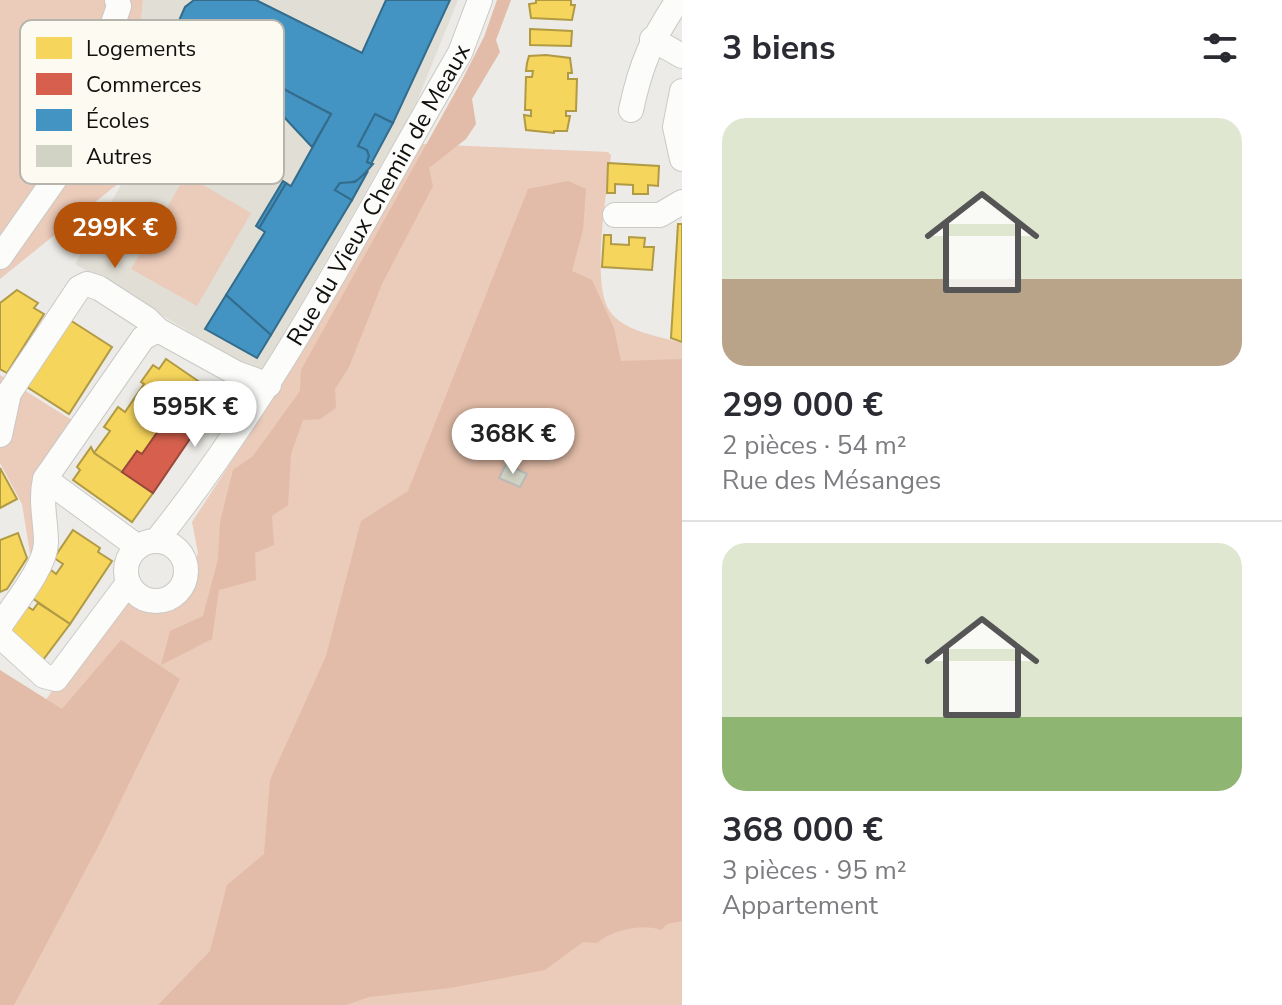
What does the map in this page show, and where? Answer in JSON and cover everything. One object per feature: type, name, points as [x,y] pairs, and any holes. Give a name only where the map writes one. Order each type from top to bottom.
[{"type":"street","points":[[114,20],[119,6],[117,0]]},
{"type":"street","name":"Rue du Vieux Chemin de Meaux","points":[[147,544],[184,506],[269,385],[460,53],[480,0]]},
{"type":"street","points":[[631,110],[638,75],[652,39],[678,0]]},
{"type":"street","points":[[652,39],[682,56]]},
{"type":"street","points":[[682,91],[675,127],[682,159]]},
{"type":"street","points":[[0,257],[51,184]]},
{"type":"street","points":[[615,215],[660,215],[682,202]]},
{"type":"street","points":[[0,435],[9,393],[79,288],[87,284],[99,288],[147,319],[158,330],[236,373],[269,385]]},
{"type":"street","points":[[0,626],[42,562],[46,545],[42,494],[45,479],[143,338],[158,330]]},
{"type":"street","points":[[45,479],[147,544],[175,547],[185,564],[186,574],[178,592],[160,601],[141,597],[128,583]]},
{"type":"street","points":[[0,636],[39,673],[53,679],[63,674],[128,583],[127,563],[147,544]]},
{"type":"shaded area","points":[[0,0],[143,0],[141,20],[20,20],[20,184],[118,184],[0,279]]},
{"type":"shaded area","points":[[143,0],[458,0],[415,106],[261,374],[75,264],[122,184],[284,184],[284,20],[141,20]]},
{"type":"shaded area","points":[[497,0],[511,0],[496,40],[500,52],[472,99],[476,124],[466,139],[429,168],[433,186],[382,284],[349,367],[335,389],[336,408],[320,419],[303,420],[291,454],[288,505],[272,516],[274,545],[255,553],[256,580],[219,590],[212,639],[161,665],[170,631],[203,616],[218,559],[220,522],[233,470],[253,456],[300,391],[301,370],[462,80],[484,37]]},
{"type":"shaded area","points":[[422,144],[608,152],[611,155],[601,279],[609,310],[632,328],[682,343],[682,1005],[0,1005],[0,764],[119,597],[143,606],[186,586],[198,553],[192,522],[284,381],[282,379]]},
{"type":"shaded area","points":[[568,181],[586,189],[583,230],[572,271],[592,280],[614,328],[621,361],[682,359],[682,921],[667,924],[661,930],[628,929],[611,934],[597,943],[583,942],[545,970],[450,988],[369,997],[346,1005],[158,1005],[210,951],[227,885],[264,854],[270,780],[326,656],[361,521],[408,491],[528,189]]},
{"type":"shaded area","points":[[181,184],[201,184],[251,213],[197,306],[131,269]]},
{"type":"shaded area","points":[[0,375],[75,422],[34,559],[30,553],[22,504],[0,463]]},
{"type":"shaded area","points":[[121,640],[180,679],[101,841],[14,1005],[0,1005],[0,670],[62,709]]},
{"type":"building: Logements","points":[[536,0],[571,0],[571,5],[575,5],[572,20],[531,18],[529,4],[536,3]]},
{"type":"building: Logements","points":[[530,29],[572,31],[571,46],[530,45]]},
{"type":"building: Logements","points":[[529,56],[570,58],[572,73],[568,73],[568,79],[577,79],[576,111],[566,111],[566,116],[570,116],[567,131],[526,130],[524,115],[531,116],[531,110],[525,110],[526,77],[532,77],[533,71],[526,71],[527,63]]},
{"type":"building: Logements","points":[[608,163],[659,166],[658,186],[648,185],[648,194],[633,194],[633,185],[615,184],[615,193],[607,193]]},
{"type":"building: Logements","points":[[678,224],[682,224],[682,342],[671,338]]},
{"type":"building: Logements","points":[[604,235],[611,235],[611,244],[629,245],[629,237],[645,238],[644,247],[654,247],[652,270],[602,267]]},
{"type":"building: Logements","points":[[17,290],[38,303],[34,308],[44,314],[7,373],[0,369],[0,303]]},
{"type":"building: Logements","points":[[70,320],[112,347],[69,414],[27,387]]},
{"type":"building: Logements","points":[[166,359],[220,396],[198,427],[173,410],[142,454],[137,451],[122,472],[94,453],[110,431],[104,427],[118,407],[125,412],[153,365],[159,369]]},
{"type":"building: Logements","points":[[91,447],[94,453],[153,493],[132,522],[73,480],[80,470],[77,467]]},
{"type":"building: Logements","points":[[0,468],[17,499],[0,508]]},
{"type":"building: Logements","points":[[73,530],[100,548],[98,552],[112,561],[70,624],[32,598],[51,570],[56,574],[63,564],[54,558]]},
{"type":"building: Logements","points":[[18,533],[27,558],[7,589],[0,592],[0,540]]},
{"type":"building: Logements","points":[[38,603],[70,624],[40,664],[6,633],[25,605],[33,610]]},
{"type":"building: Commerces","points":[[173,410],[198,427],[153,493],[122,472],[137,451],[142,454]]},
{"type":"building: Écoles","points":[[194,0],[256,0],[362,53],[386,0],[450,0],[393,123],[375,114],[358,146],[366,148],[369,156],[367,162],[373,164],[359,180],[340,183],[335,190],[352,200],[271,335],[226,295],[265,232],[259,228],[286,183],[291,186],[331,114],[284,89],[284,20],[179,20],[185,7]]},
{"type":"building: Écoles","points":[[284,89],[331,114],[312,147],[284,117]]},
{"type":"building: Écoles","points":[[375,114],[393,123],[371,164],[367,162],[367,150],[358,146]]},
{"type":"building: Écoles","points":[[368,171],[352,200],[335,190],[340,183],[355,182]]},
{"type":"building: Écoles","points":[[284,182],[286,183],[259,228],[256,226]]},
{"type":"building: Écoles","points":[[226,295],[271,335],[257,358],[205,329]]},
{"type":"building: Autres","points":[[506,464],[527,474],[520,487],[499,478]]}]
